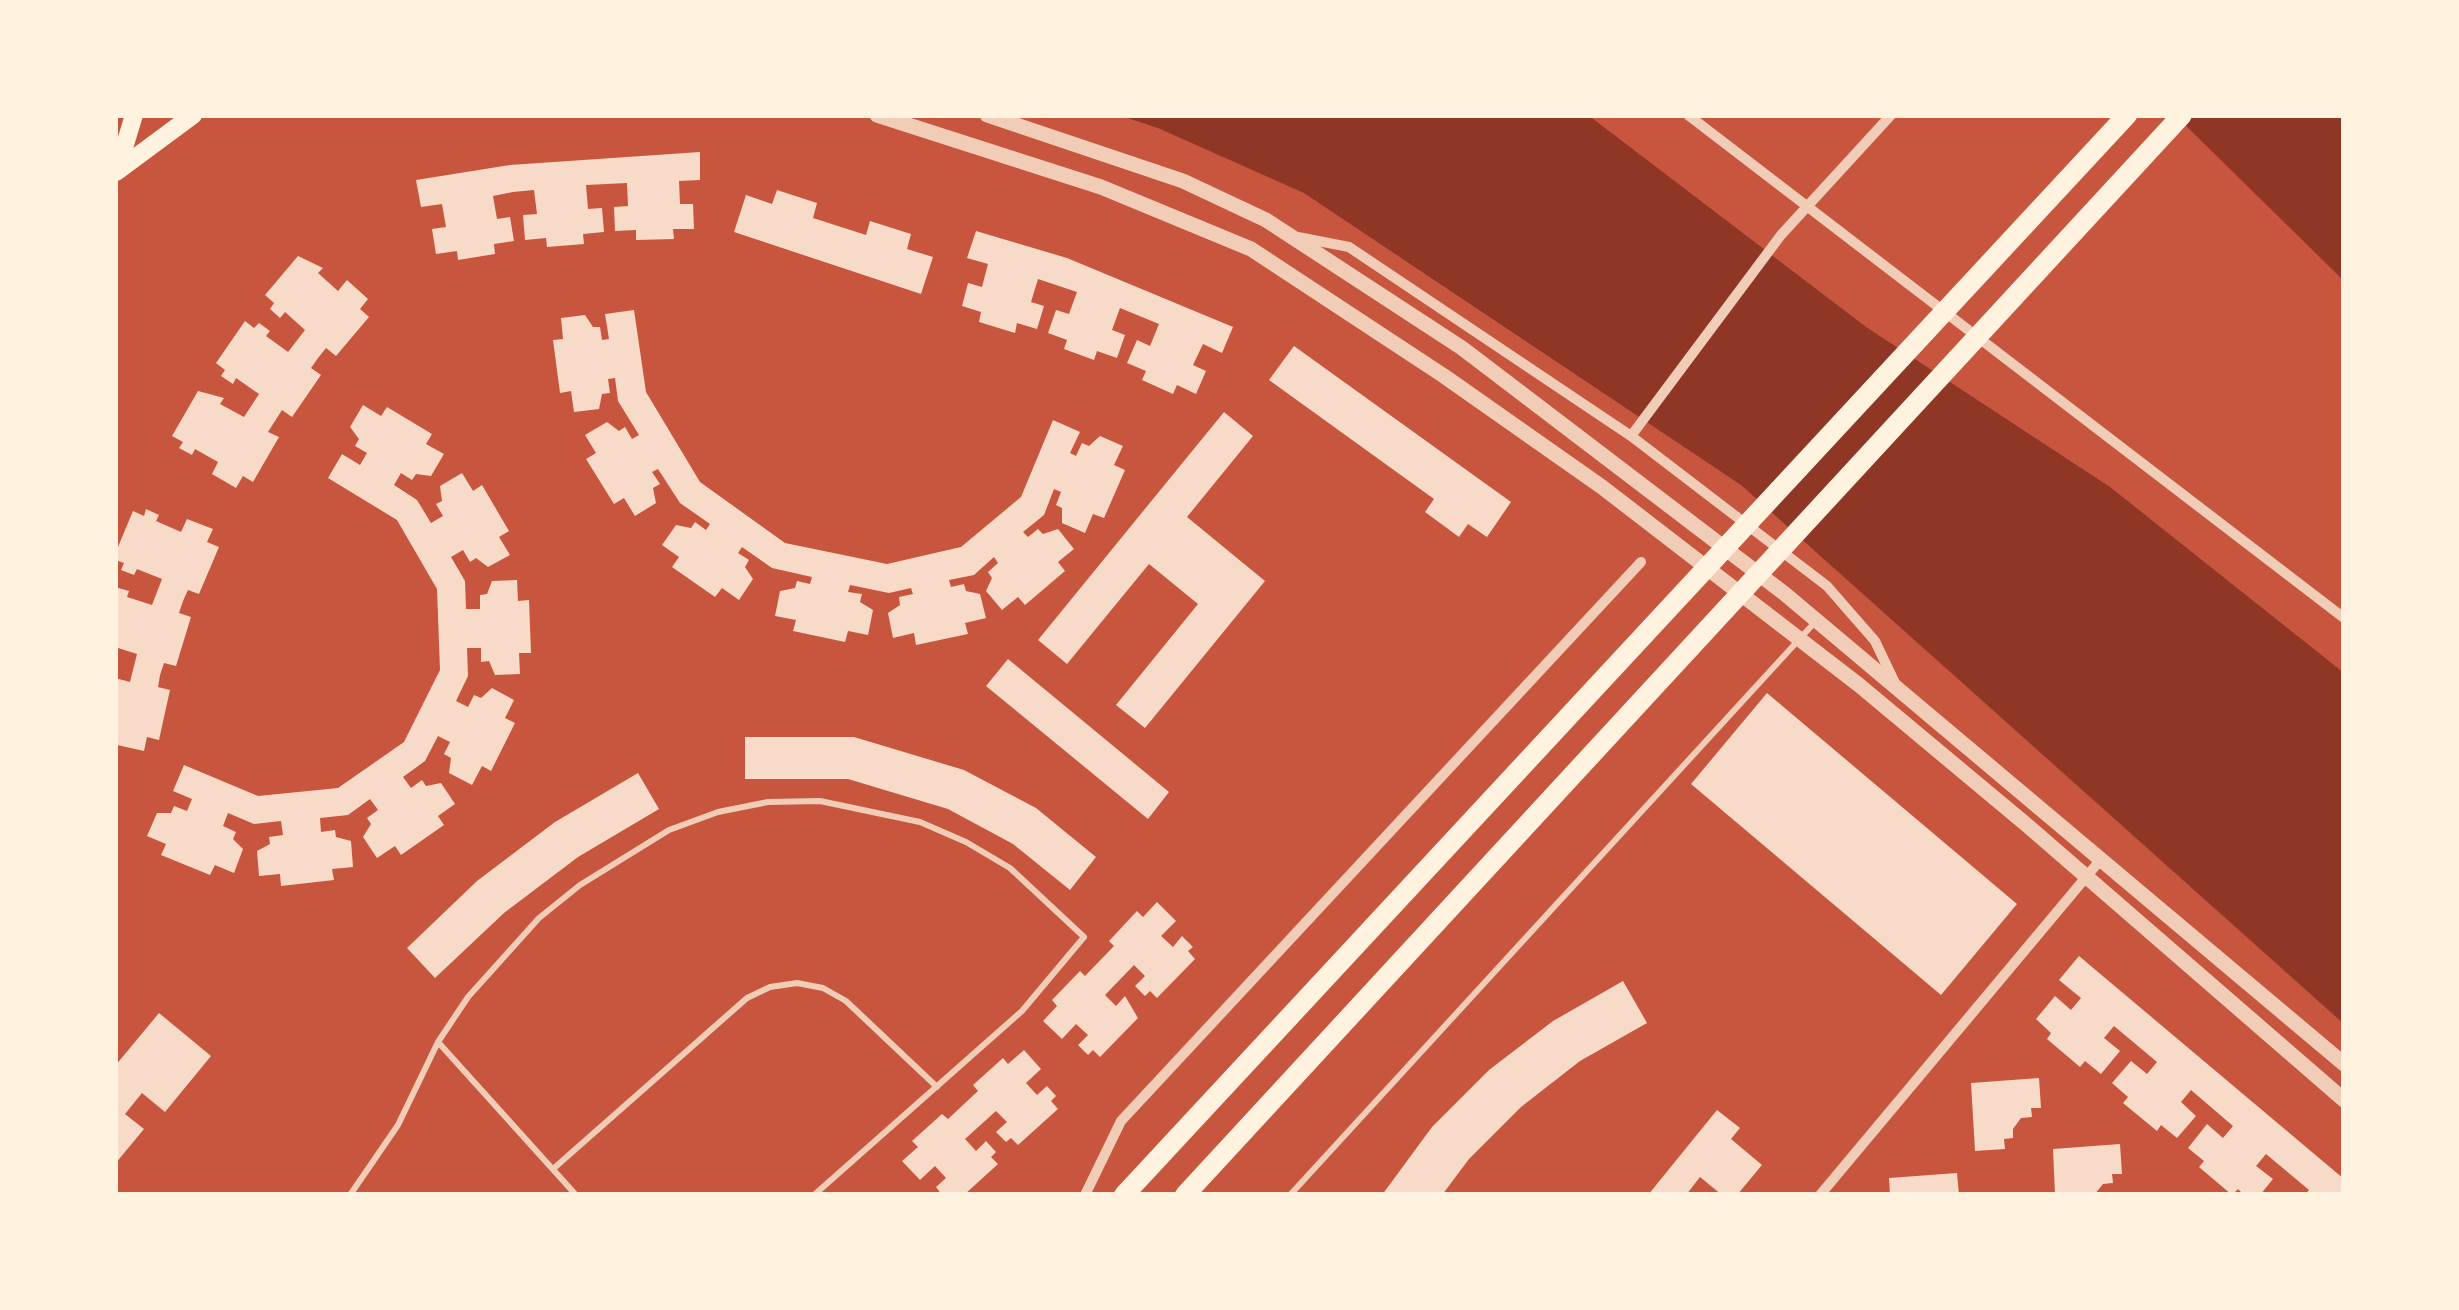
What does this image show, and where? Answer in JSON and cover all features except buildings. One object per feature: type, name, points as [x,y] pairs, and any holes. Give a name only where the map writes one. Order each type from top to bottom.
[{"type":"highway","points":[[1124,1195],[2127,115]]},
{"type":"highway","points":[[1185,1195],[2182,115]]},
{"type":"main road","points":[[116,174],[134,115]]},
{"type":"main road","points":[[116,174],[193,115]]},
{"type":"street","points":[[877,115],[1101,187],[1252,249],[1602,487],[1800,639],[2086,877],[2344,1100]]},
{"type":"street","points":[[987,115],[1183,181],[1292,236],[1462,348],[1816,621],[2344,1064]]},
{"type":"street","points":[[1688,115],[2344,618]]},
{"type":"street","points":[[1631,436],[1781,236],[1891,115]]},
{"type":"street","points":[[1292,236],[1349,246],[1631,436],[1826,586],[1875,641],[1898,689]]},
{"type":"street","points":[[1086,1195],[1121,1121],[1641,562]]},
{"type":"street","points":[[1820,1195],[2102,858]]},
{"type":"lane","points":[[1290,1195],[1816,621]]},
{"type":"lane","points":[[350,1195],[398,1125],[438,1042],[501,956],[539,918],[624,855],[669,830],[718,812],[768,802],[820,802],[920,822],[966,842],[1010,868],[1084,937],[1022,1011],[814,1195]]},
{"type":"lane","points":[[553,1169],[747,998],[770,986],[797,984],[823,988],[846,1001],[937,1086]]},
{"type":"lane","points":[[438,1042],[576,1195]]},
{"type":"shaded area","points":[[1118,115],[1588,115],[1866,327],[2110,487],[2344,673],[2344,1024],[1741,485],[1304,193],[1158,128]]},
{"type":"shaded area","points":[[2175,115],[2344,115],[2344,281]]}]
